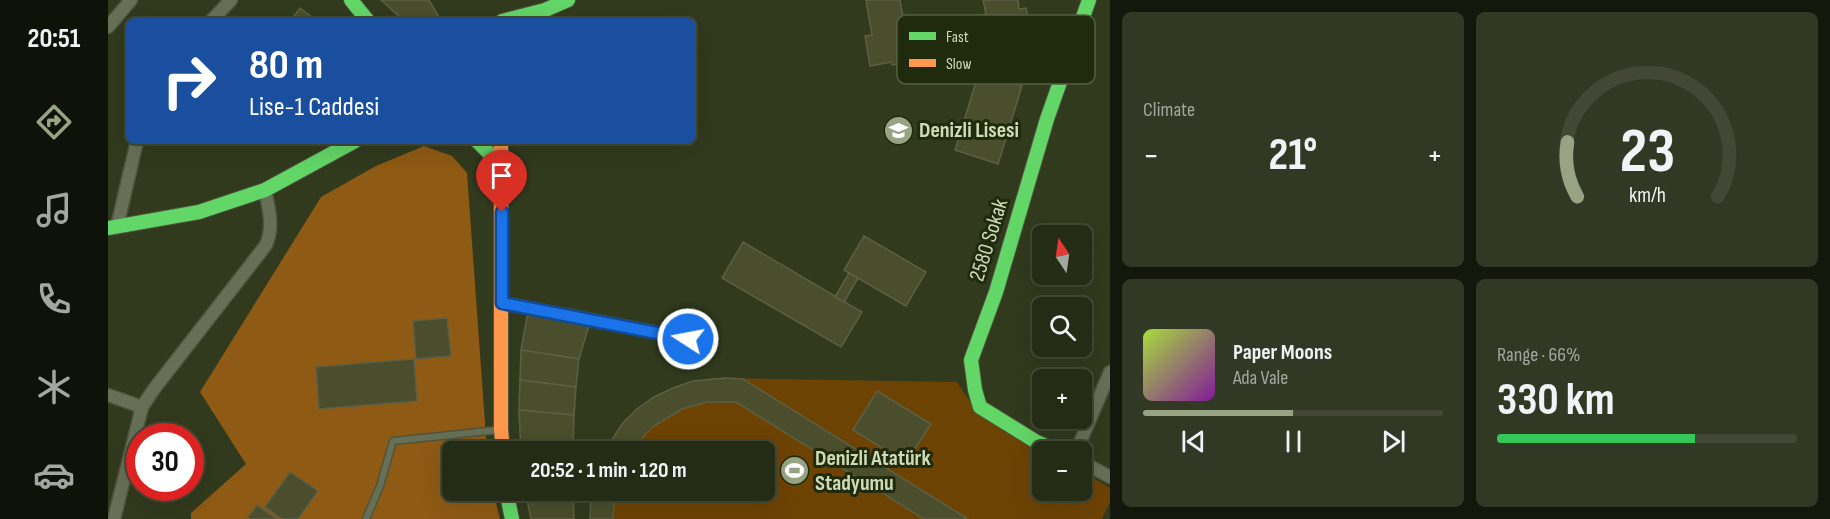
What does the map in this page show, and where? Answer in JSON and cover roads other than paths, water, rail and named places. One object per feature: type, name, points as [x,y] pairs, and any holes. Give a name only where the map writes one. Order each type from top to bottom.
[{"type":"street","points":[[108,27],[131,0]]},
{"type":"street","points":[[214,18],[231,0]]},
{"type":"street","points":[[351,0],[366,18]]},
{"type":"street","points":[[547,16],[568,0]]},
{"type":"street","name":"2580 Sokak","points":[[1084,15],[1089,0]]},
{"type":"street","name":"2580 Sokak","points":[[1035,441],[980,407],[971,360],[996,292],[1059,84]]},
{"type":"street","points":[[136,144],[113,227],[199,212],[265,190],[349,144]]},
{"type":"street","points":[[480,144],[502,166]]},
{"type":"street","points":[[494,144],[502,166]]},
{"type":"street","points":[[501,144],[502,441]]},
{"type":"street","points":[[114,519],[142,407],[266,245],[271,234],[272,223],[265,190]]},
{"type":"street","points":[[502,303],[711,343]]},
{"type":"street","points":[[1081,441],[1110,372]]},
{"type":"street","points":[[108,395],[142,407]]},
{"type":"street","points":[[1092,467],[1110,477]]},
{"type":"street","points":[[508,501],[512,519]]},
{"type":"lane","points":[[366,519],[380,486],[393,441],[501,429]]},
{"type":"place","name":"Denizli Lisesi","points":[[898,130]]},
{"type":"place","name":"Denizli Atatürk Stadyumu","points":[[794,471]]}]
